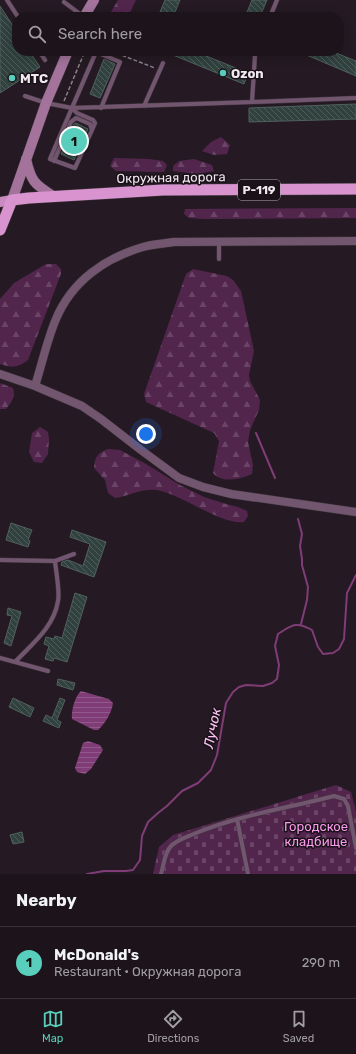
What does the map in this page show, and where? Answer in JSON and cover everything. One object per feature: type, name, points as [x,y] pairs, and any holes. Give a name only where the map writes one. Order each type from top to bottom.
[{"type":"highway","name":"Окружная дорога","points":[[12,200],[53,196],[163,190],[356,190]]},
{"type":"highway","points":[[0,230],[12,200]]},
{"type":"main road","points":[[87,12],[94,0]]},
{"type":"main road","points":[[0,202],[12,200],[46,103],[66,56]]},
{"type":"main road","points":[[26,159],[32,181],[53,196]]},
{"type":"street","points":[[35,386],[56,319],[68,297],[83,280],[100,266],[119,255],[144,247],[173,242],[356,241]]},
{"type":"street","points":[[0,374],[35,386],[82,406],[179,478],[203,487],[230,494],[356,512]]},
{"type":"lane","points":[[7,0],[15,12]]},
{"type":"lane","points":[[272,12],[277,0]]},
{"type":"lane","points":[[64,2],[77,12]]},
{"type":"lane","points":[[42,56],[45,60]]},
{"type":"lane","points":[[72,108],[77,113],[93,120],[95,123],[74,168],[50,159],[94,56]]},
{"type":"lane","points":[[101,108],[120,62],[106,56]]},
{"type":"lane","points":[[252,102],[256,56]]},
{"type":"lane","points":[[144,106],[163,62]]},
{"type":"lane","points":[[25,96],[46,103],[72,108],[356,98]]},
{"type":"lane","points":[[54,161],[71,122],[76,118],[90,124],[92,130]]},
{"type":"lane","points":[[219,241],[219,259]]},
{"type":"lane","points":[[0,560],[55,560],[74,554]]},
{"type":"lane","points":[[15,662],[46,630],[53,616],[58,601],[55,560]]},
{"type":"lane","points":[[0,658],[48,671]]},
{"type":"lane","points":[[161,874],[167,851],[178,841],[209,828],[237,819],[334,796],[344,799],[348,806],[356,848]]},
{"type":"lane","points":[[237,819],[248,874]]},
{"type":"path","points":[[62,106],[83,56]]},
{"type":"path","points":[[124,56],[160,70]]},
{"type":"green space","points":[[118,0],[136,0],[130,12],[111,12]]},
{"type":"green space","points":[[221,137],[230,145],[227,154],[214,155],[202,151],[211,142]]},
{"type":"green space","points":[[114,158],[149,159],[163,161],[167,165],[164,172],[116,171],[110,166]]},
{"type":"green space","points":[[194,159],[212,165],[214,171],[197,174],[173,171],[173,166],[179,161]]},
{"type":"green space","points":[[356,208],[356,218],[205,219],[189,218],[184,214],[185,209]]},
{"type":"green space","points":[[46,264],[56,264],[61,269],[61,274],[28,360],[21,365],[15,366],[0,364],[0,299],[14,283]]},
{"type":"green space","points":[[193,269],[227,276],[233,280],[241,291],[254,351],[249,375],[250,381],[260,400],[259,410],[250,430],[248,442],[253,465],[252,474],[243,478],[232,480],[226,479],[213,473],[219,441],[214,433],[146,402],[144,394],[186,274]]},
{"type":"green space","points":[[0,383],[13,388],[14,391],[10,404],[6,409],[0,409]]},
{"type":"green space","points":[[40,427],[48,432],[49,439],[48,454],[42,463],[34,462],[29,452],[32,433]]},
{"type":"green space","points":[[108,449],[120,450],[180,485],[204,497],[247,511],[248,516],[244,522],[235,522],[224,519],[167,493],[157,490],[140,491],[115,498],[108,493],[105,480],[94,468],[95,461],[98,456]]},
{"type":"green space","name":"Городское кладбище","points":[[336,785],[351,792],[356,812],[356,874],[153,874],[159,847],[173,835]]},
{"type":"shaded area","points":[[81,691],[109,699],[113,703],[108,718],[98,730],[94,730],[72,719],[74,704]]},
{"type":"shaded area","points":[[88,741],[100,745],[103,750],[91,769],[85,774],[77,772],[75,768],[83,743]]},
{"type":"building","points":[[165,0],[180,0],[175,12],[160,12]]},
{"type":"building","points":[[252,0],[267,0],[262,12],[247,12]]},
{"type":"building","points":[[0,6],[12,24],[12,56],[32,56],[40,67],[0,93]]},
{"type":"building","points":[[175,56],[206,56],[248,73],[244,84]]},
{"type":"building","points":[[309,56],[344,56],[356,61],[356,76]]},
{"type":"building","points":[[104,59],[115,64],[100,98],[90,94]]},
{"type":"building","points":[[356,104],[356,119],[249,122],[249,108]]},
{"type":"building","points":[[76,123],[88,129],[74,160],[61,154],[74,124]]},
{"type":"building","points":[[11,523],[32,530],[28,540],[30,541],[28,547],[6,540]]},
{"type":"building","points":[[72,530],[106,542],[94,577],[61,565],[62,562],[68,560],[83,566],[90,544],[70,537]]},
{"type":"building","points":[[75,593],[87,597],[67,662],[54,658],[53,661],[45,659],[49,646],[44,644],[46,637],[54,639],[55,636],[62,638]]},
{"type":"building","points":[[8,608],[21,612],[11,646],[4,643],[12,616],[7,615]]},
{"type":"building","points":[[58,679],[75,683],[73,690],[57,685]]},
{"type":"building","points":[[13,698],[34,708],[30,717],[9,707]]},
{"type":"building","points":[[60,698],[65,700],[57,720],[61,722],[59,728],[43,721],[46,715],[52,718]]},
{"type":"building","points":[[22,832],[24,842],[13,844],[10,835]]},
{"type":"waterway","points":[[256,433],[275,478]]},
{"type":"waterway","points":[[298,519],[302,534],[300,546],[302,565],[308,587],[307,600],[301,624]]},
{"type":"waterway","name":"Лучок","points":[[87,874],[104,871],[133,870],[140,860],[142,836],[148,822],[182,791],[198,783],[211,770],[217,755],[226,703],[233,692],[239,687],[246,685],[263,686],[272,683],[277,679],[279,665],[275,646],[278,634],[294,625],[307,627],[312,630],[318,647],[323,654],[333,653],[339,649],[344,639],[347,593],[356,575]]},
{"type":"place","name":"Ozon","points":[[223,73]]},
{"type":"place","name":"МТС","points":[[12,78]]},
{"type":"place","name":"McDonald's","points":[[74,141]]}]
